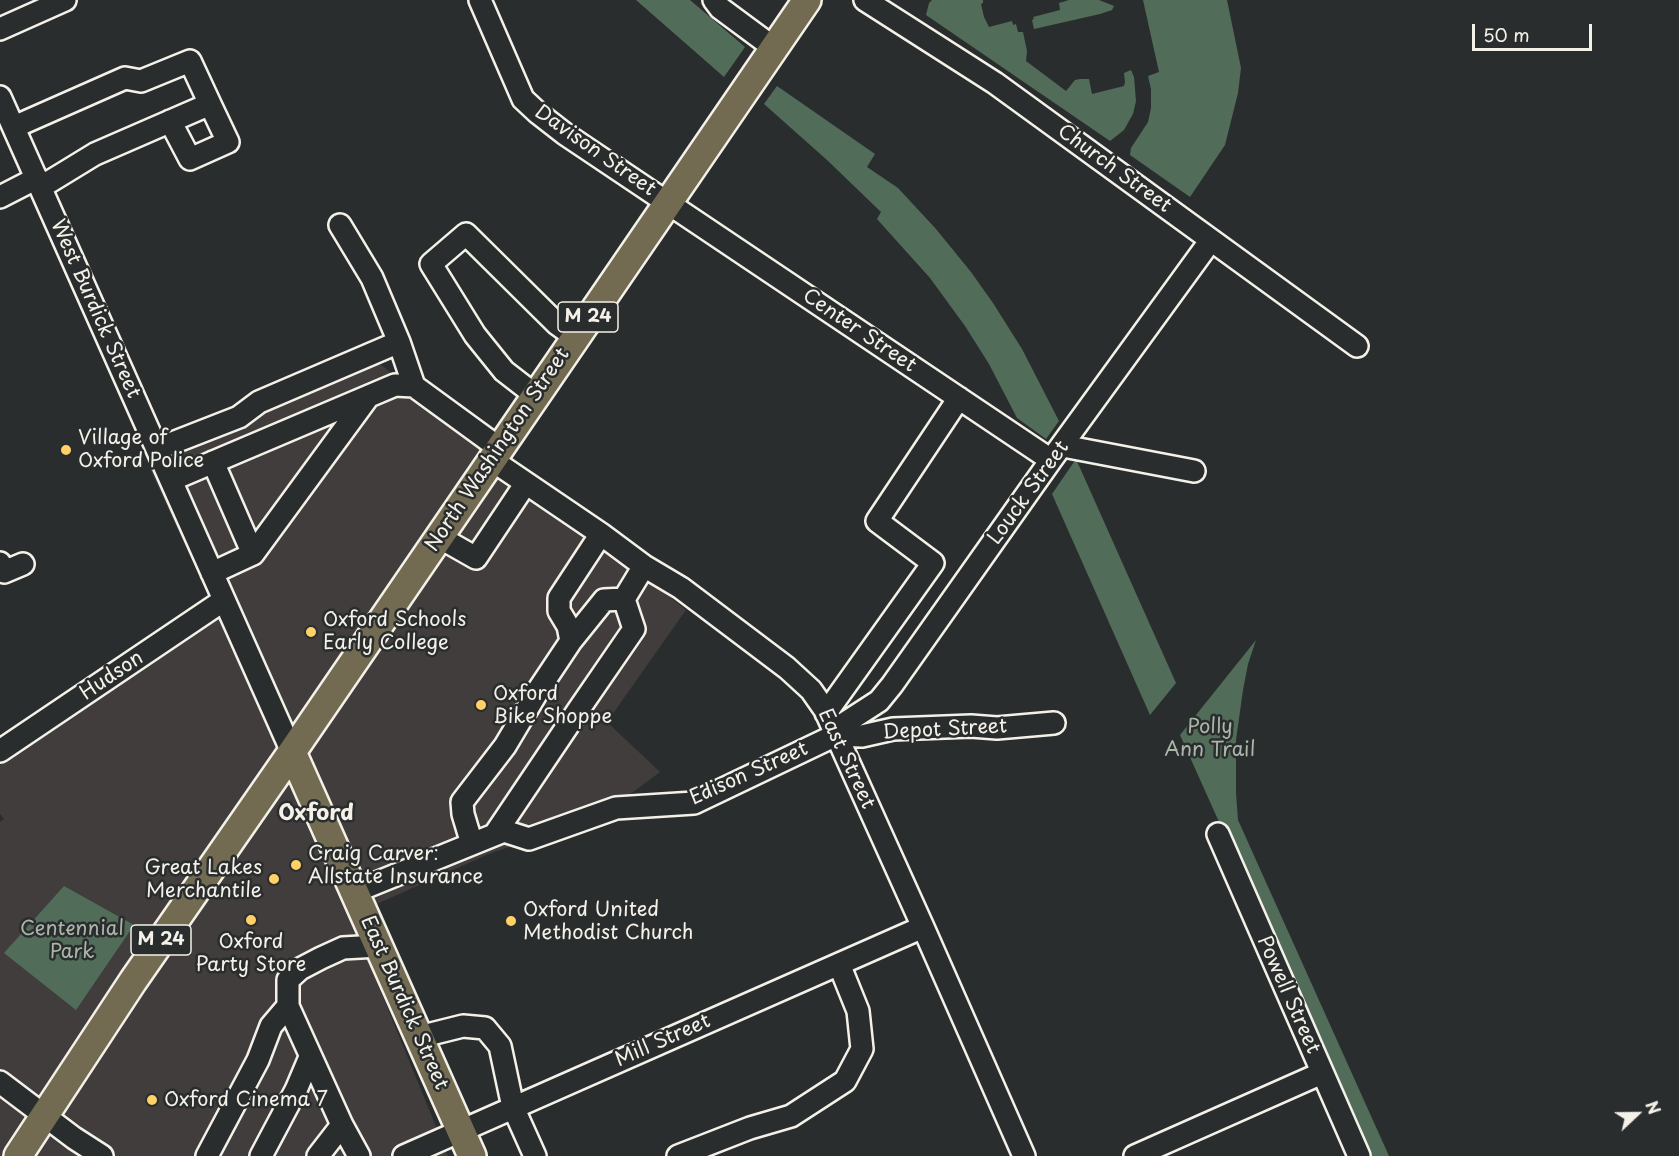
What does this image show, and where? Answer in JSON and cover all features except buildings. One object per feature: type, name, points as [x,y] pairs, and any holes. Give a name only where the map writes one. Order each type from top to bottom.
[{"type":"main road","name":"North Washington Street","points":[[292,752],[574,337],[807,0]]},
{"type":"main road","name":"East Burdick Street","points":[[292,752],[472,1156]]},
{"type":"main road","name":"M 24","points":[[18,1156],[133,981],[292,752]]},
{"type":"street","points":[[0,29],[64,0]]},
{"type":"street","name":"Davison Street","points":[[480,0],[523,99],[565,135],[668,202]]},
{"type":"street","points":[[714,0],[720,8],[774,48]]},
{"type":"street","name":"Church Street","points":[[865,0],[995,83],[1357,346]]},
{"type":"street","points":[[14,127],[125,78],[141,81],[190,61],[228,142],[190,159],[170,121]]},
{"type":"street","name":"West Burdick Street","points":[[0,97],[292,752]]},
{"type":"street","points":[[0,197],[39,183],[95,154],[210,104]]},
{"type":"street","name":"Center Street","points":[[668,202],[959,398],[1057,453]]},
{"type":"street","points":[[171,480],[394,385],[414,386],[399,342],[372,278],[340,225]]},
{"type":"street","points":[[536,395],[504,371],[482,344],[431,264],[466,234],[557,324],[574,337]]},
{"type":"street","name":"Louck Street","points":[[836,735],[846,723],[879,701],[892,685],[1211,240]]},
{"type":"street","points":[[157,449],[239,417],[259,402],[399,342]]},
{"type":"street","name":"East Street","points":[[414,386],[526,483],[644,566],[681,588],[787,668],[811,690],[826,713],[1024,1156]]},
{"type":"street","points":[[212,573],[253,554],[369,396]]},
{"type":"street","points":[[826,713],[933,563],[877,521],[959,398]]},
{"type":"street","points":[[1057,453],[1194,471]]},
{"type":"street","points":[[213,462],[253,554]]},
{"type":"street","points":[[439,537],[476,558],[526,483]]},
{"type":"street","points":[[572,641],[568,626],[559,611],[559,598],[600,534]]},
{"type":"street","points":[[0,563],[4,572],[24,564]]},
{"type":"street","points":[[495,834],[634,629],[624,599],[644,566]]},
{"type":"street","points":[[472,844],[463,814],[462,802],[505,746],[539,689],[604,600],[624,599]]},
{"type":"street","name":"Hudson","points":[[2,746],[224,600]]},
{"type":"street","name":"Depot Street","points":[[836,735],[862,736],[893,729],[971,726],[997,728],[1054,723]]},
{"type":"street","name":"Edison Street","points":[[354,892],[504,831],[530,839],[616,808],[694,803],[836,735]]},
{"type":"street","name":"Powell Street","points":[[1218,834],[1359,1156]]},
{"type":"street","name":"Mill Street","points":[[404,1156],[923,927]]},
{"type":"street","points":[[359,1156],[342,1125],[288,1006],[288,980],[300,969],[343,948],[378,946]]},
{"type":"street","points":[[678,1156],[750,1128],[791,1116],[845,1081],[862,1048],[858,1011],[839,964]]},
{"type":"street","points":[[207,1156],[258,1059],[271,1026],[288,1006]]},
{"type":"street","points":[[419,1037],[463,1026],[485,1028],[500,1046],[513,1107],[535,1156]]},
{"type":"street","points":[[261,1156],[296,1090],[310,1056]]},
{"type":"street","points":[[1135,1156],[1322,1073]]},
{"type":"street","points":[[0,1082],[74,1138],[102,1156]]},
{"type":"street","points":[[318,1156],[342,1125]]},
{"type":"shaded area","points":[[375,360],[686,610],[607,722],[660,772],[598,818],[491,853],[350,916],[448,1156],[0,1156],[0,822],[4,819],[0,814],[0,765],[219,618],[150,469]]},
{"type":"green space","points":[[636,0],[690,0],[745,47],[724,77]]},
{"type":"green space","points":[[932,0],[983,0],[981,4],[989,27],[1012,21],[1013,25],[1016,24],[1018,32],[1023,32],[1027,51],[1026,61],[1066,91],[1075,80],[1080,79],[1089,79],[1092,94],[1124,86],[1124,73],[1131,70],[1134,77],[1136,101],[1133,114],[1124,130],[1110,141],[926,15]]},
{"type":"green space","points":[[1069,0],[1099,0],[1114,6],[1112,10],[1100,14],[1034,29],[1033,17],[1060,10],[1059,3]]},
{"type":"green space","points":[[1143,0],[1227,0],[1241,68],[1238,93],[1225,145],[1190,197],[1130,155],[1131,148],[1148,122],[1151,89],[1148,76],[1159,72]]},
{"type":"green space","points":[[777,86],[875,154],[867,167],[898,188],[971,272],[1022,349],[1059,421],[1046,439],[1017,418],[989,364],[965,326],[930,278],[877,219],[881,212],[764,104]]},
{"type":"green space","name":"Polly Ann Trail","points":[[1076,459],[1176,683],[1150,715],[1052,494]]},
{"type":"green space","name":"Polly Ann Trail","points":[[1256,640],[1248,664],[1236,740],[1238,820],[1389,1156],[1369,1156],[1180,735]]},
{"type":"green space","name":"Centennial Park","points":[[64,886],[134,925],[76,1010],[4,953]]},
{"type":"place","name":"Village of Oxford Police","points":[[66,450]]},
{"type":"place","name":"Oxford Schools Early College","points":[[311,632]]},
{"type":"place","name":"Oxford Bike Shoppe","points":[[481,705]]},
{"type":"place","name":"Craig Carver: Allstate Insurance","points":[[296,865]]},
{"type":"place","name":"Great Lakes Merchantile","points":[[274,879]]},
{"type":"place","name":"Oxford Party Store","points":[[251,920]]},
{"type":"place","name":"Oxford United Methodist Church","points":[[511,921]]},
{"type":"place","name":"Oxford Cinema 7","points":[[152,1100]]},
{"type":"district","name":"Oxford","points":[[316,814]]}]
